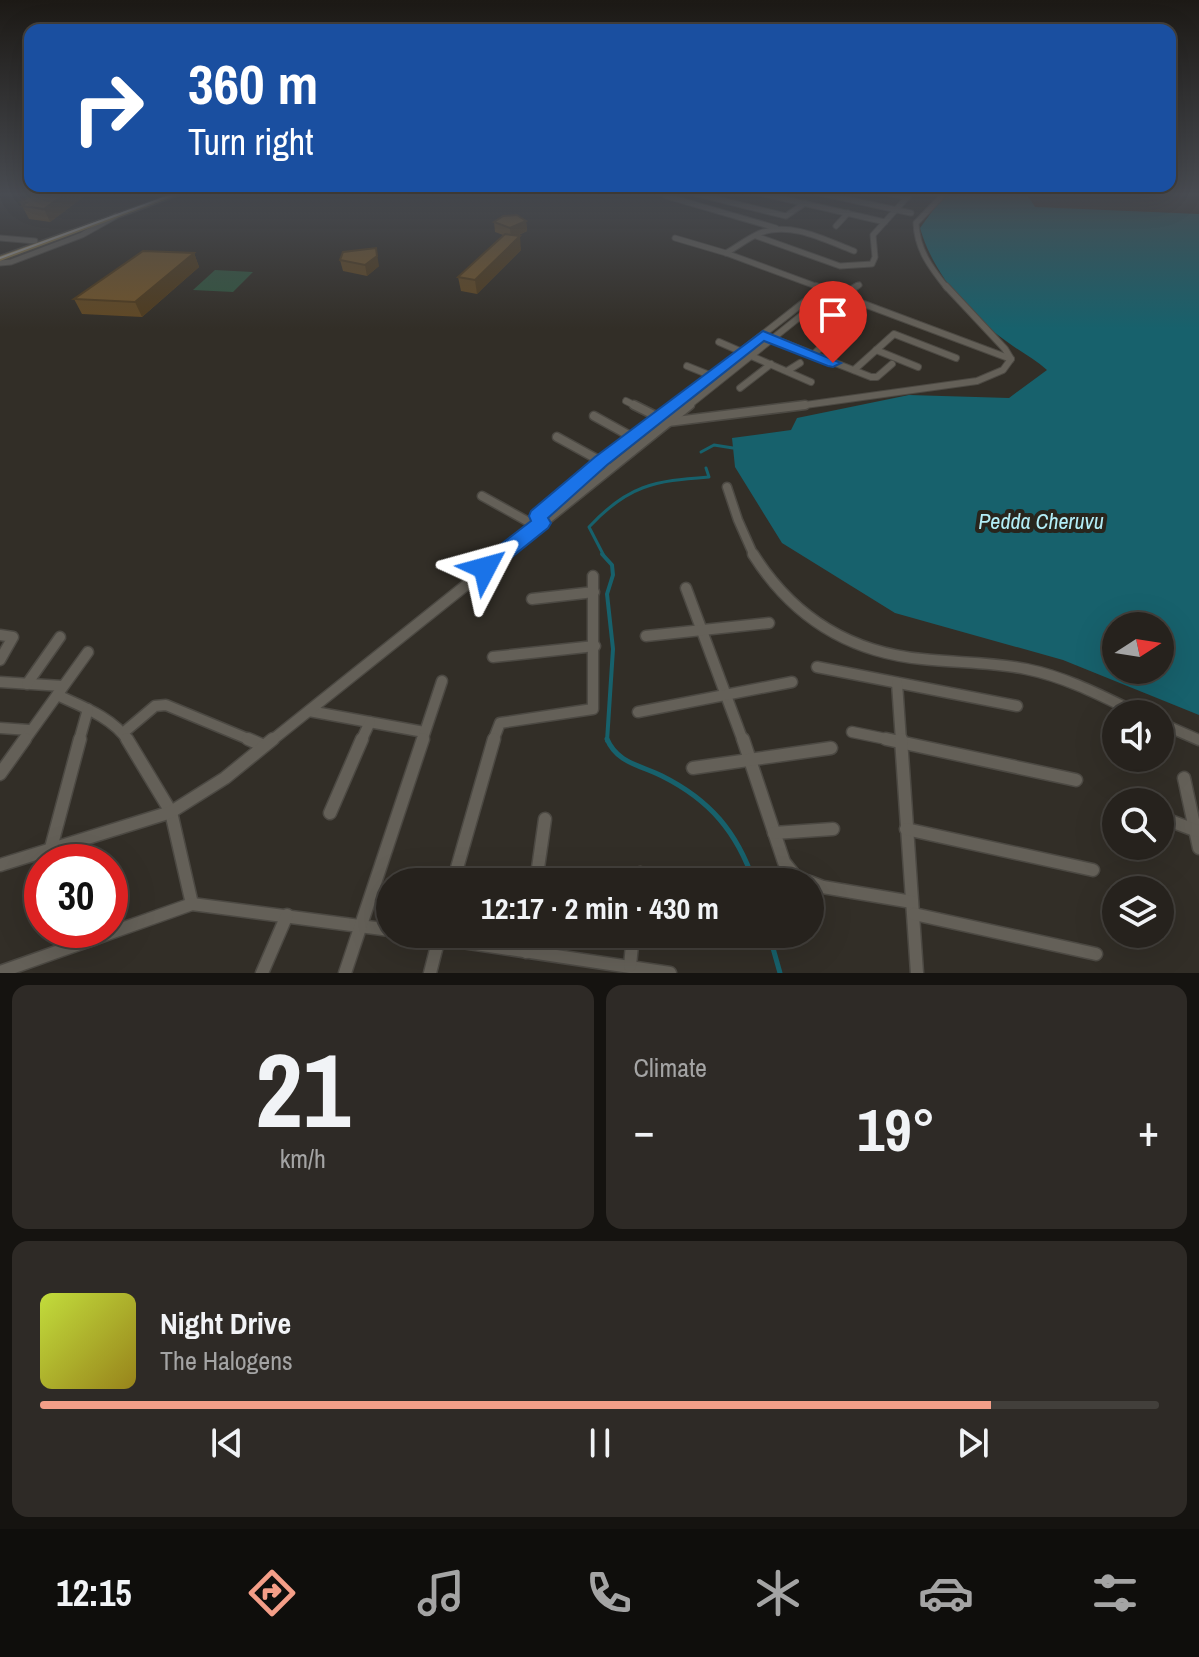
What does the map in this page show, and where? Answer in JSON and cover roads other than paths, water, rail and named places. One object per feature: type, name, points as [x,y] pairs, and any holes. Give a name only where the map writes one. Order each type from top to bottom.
[{"type":"main road","points":[[0,258],[40,238]]},
{"type":"main road","points":[[0,258],[55,238]]},
{"type":"street","points":[[676,238],[726,253],[1011,359]]},
{"type":"street","points":[[726,253],[752,238]]},
{"type":"street","points":[[763,238],[840,266],[859,267],[872,264],[875,257],[873,238]]},
{"type":"street","points":[[819,238],[854,251]]},
{"type":"street","points":[[917,238],[917,245],[935,276],[993,335],[1011,359]]},
{"type":"street","points":[[0,239],[30,242]]},
{"type":"street","points":[[841,296],[859,285]]},
{"type":"street","points":[[64,844],[171,812],[225,778],[827,295],[817,292],[601,461],[538,516],[539,524]]},
{"type":"street","points":[[800,305],[810,308]]},
{"type":"street","points":[[813,355],[857,313]]},
{"type":"street","points":[[854,370],[905,326]]},
{"type":"street","points":[[894,334],[956,358]]},
{"type":"street","points":[[763,335],[874,378],[892,364]]},
{"type":"street","points":[[719,342],[811,382]]},
{"type":"street","points":[[876,350],[918,367]]},
{"type":"street","points":[[626,401],[668,422],[708,419],[977,381],[1003,370],[1011,359]]},
{"type":"street","points":[[787,371],[800,363]]},
{"type":"street","points":[[740,388],[771,364]]},
{"type":"street","points":[[687,366],[720,379]]},
{"type":"street","points":[[594,416],[632,437]]},
{"type":"street","points":[[557,437],[611,467]]},
{"type":"street","points":[[727,487],[744,541],[764,574],[795,610],[823,628],[902,656],[1027,669],[1110,700]]},
{"type":"street","points":[[482,496],[539,524]]},
{"type":"street","points":[[457,868],[497,727],[507,721],[593,709],[593,576]]},
{"type":"street","points":[[686,588],[728,696],[784,862],[789,868]]},
{"type":"street","points":[[532,599],[594,592]]},
{"type":"street","points":[[646,636],[769,623]]},
{"type":"street","points":[[0,635],[13,637],[13,643],[0,660]]},
{"type":"street","points":[[27,684],[60,637]]},
{"type":"street","points":[[493,657],[595,646]]},
{"type":"street","points":[[0,774],[88,652]]},
{"type":"street","points":[[817,667],[1017,706]]},
{"type":"street","points":[[345,973],[442,681]]},
{"type":"street","points":[[0,682],[59,690],[123,733],[171,812],[192,904]]},
{"type":"street","points":[[638,712],[792,682]]},
{"type":"street","points":[[897,683],[917,973]]},
{"type":"street","points":[[123,733],[155,706],[166,705],[264,746]]},
{"type":"street","points":[[52,844],[88,709]]},
{"type":"street","points":[[309,711],[424,732]]},
{"type":"street","points":[[330,813],[370,722]]},
{"type":"street","points":[[0,728],[29,730]]},
{"type":"street","points":[[1174,729],[1199,740]]},
{"type":"street","points":[[852,732],[1076,780]]},
{"type":"street","points":[[693,768],[831,748]]},
{"type":"street","points":[[1184,778],[1198,831],[1199,848]]},
{"type":"street","points":[[538,868],[545,819]]},
{"type":"street","points":[[1174,822],[1198,831]]},
{"type":"street","points":[[774,833],[833,829]]},
{"type":"street","points":[[906,829],[1093,870]]},
{"type":"street","points":[[0,865],[24,857]]},
{"type":"street","points":[[824,887],[1096,954]]},
{"type":"street","points":[[8,971],[192,904],[376,928]]},
{"type":"street","points":[[262,973],[287,915]]},
{"type":"street","points":[[430,973],[436,948]]},
{"type":"street","points":[[503,948],[614,968],[630,966],[670,973]]},
{"type":"street","points":[[526,952],[527,948]]},
{"type":"street","points":[[630,966],[632,948]]},
{"type":"water","name":"Pedda Cheruvu","points":[[924,238],[1199,238],[1199,715],[1174,705],[1174,700],[1162,700],[1122,684],[1174,684],[1174,612],[1102,612],[1102,676],[1063,660],[895,613],[782,543],[735,467],[732,438],[791,430],[797,418],[909,395],[1009,398],[1047,370],[978,318],[954,291]]},
{"type":"waterway","points":[[701,452],[714,445],[733,448]]},
{"type":"waterway","points":[[604,556],[589,527],[603,513],[616,502],[643,488],[709,477],[706,468]]},
{"type":"waterway","points":[[602,554],[612,565],[613,575],[607,594],[613,649],[607,739]]},
{"type":"waterway","points":[[607,739],[623,758],[679,785],[708,807],[730,833],[749,868]]},
{"type":"waterway","points":[[773,948],[780,973]]},
{"type":"railway","points":[[0,258],[53,238]]}]
